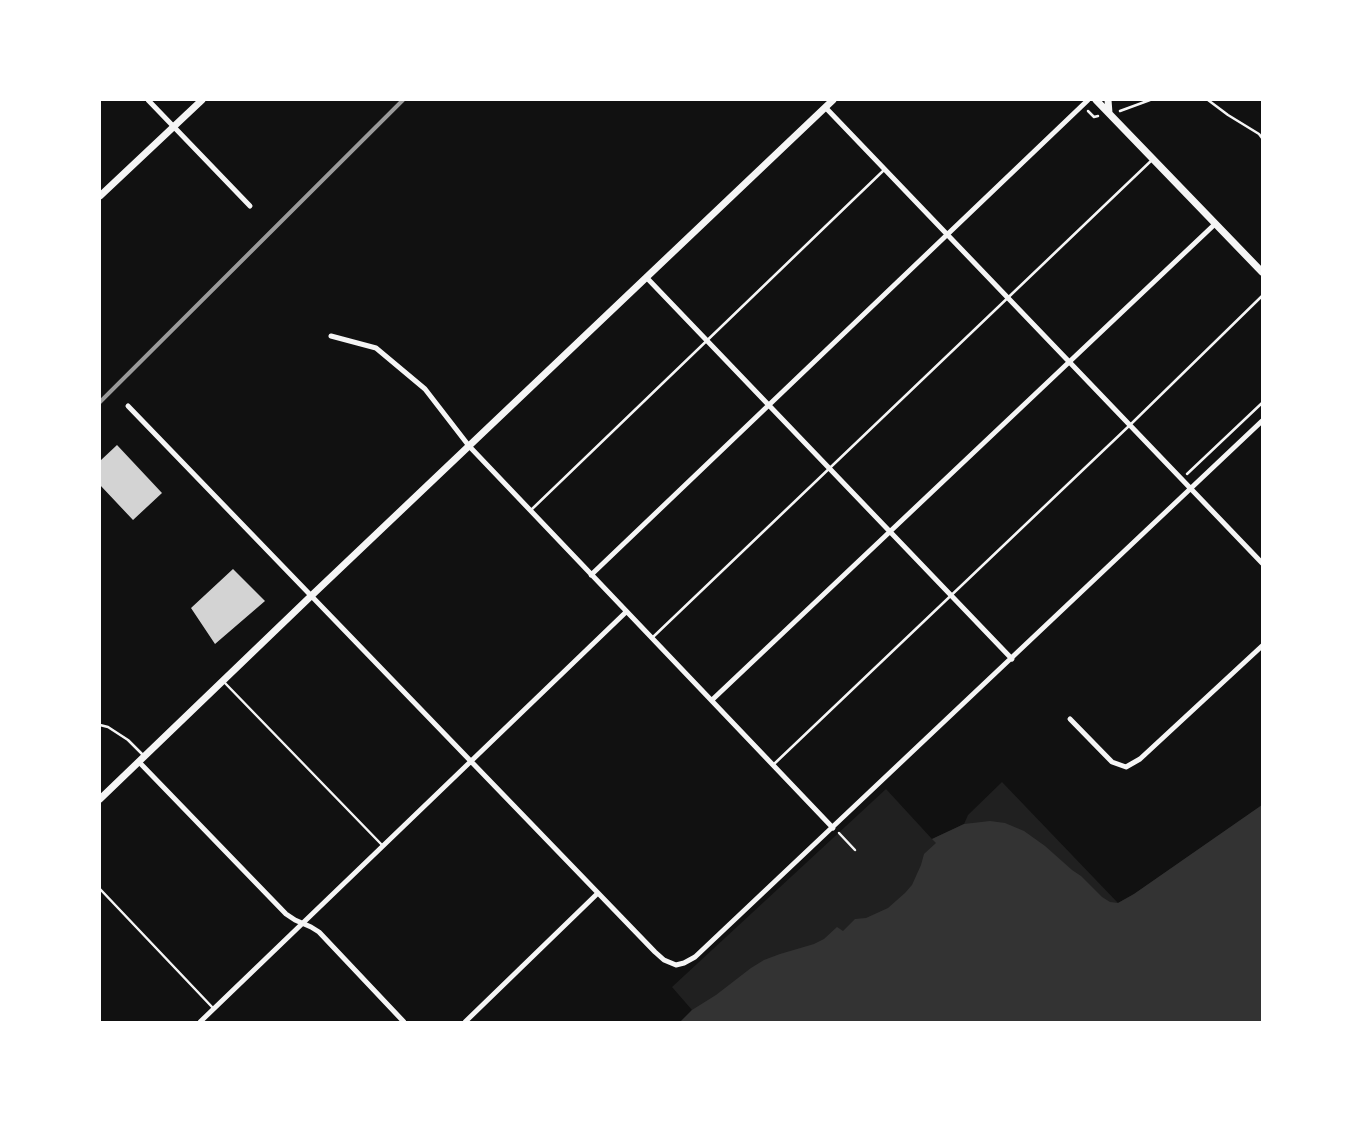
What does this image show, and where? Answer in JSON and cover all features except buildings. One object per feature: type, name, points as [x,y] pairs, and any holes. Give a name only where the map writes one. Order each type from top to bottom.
[{"type":"street","points":[[148,100],[250,206]]},
{"type":"street","points":[[100,196],[202,100]]},
{"type":"street","points":[[100,799],[833,100]]},
{"type":"street","points":[[591,575],[1088,100]]},
{"type":"street","points":[[1096,100],[1262,272]]},
{"type":"street","points":[[1108,100],[1109,114]]},
{"type":"street","points":[[825,107],[1262,563]]},
{"type":"street","points":[[712,700],[1215,224]]},
{"type":"street","points":[[646,277],[1012,659]]},
{"type":"street","points":[[331,336],[376,348],[425,389],[469,446],[833,828]]},
{"type":"street","points":[[128,406],[310,597],[655,952],[664,960],[676,965],[695,957],[1262,421]]},
{"type":"street","points":[[200,1022],[626,612]]},
{"type":"street","points":[[1070,719],[1112,762],[1126,767],[1140,759],[1262,646]]},
{"type":"street","points":[[142,759],[286,914],[319,932],[404,1022]]},
{"type":"street","points":[[465,1022],[598,893]]},
{"type":"lane","points":[[652,638],[1153,159]]},
{"type":"lane","points":[[530,511],[885,170]]},
{"type":"lane","points":[[773,764],[1130,425],[1262,296]]},
{"type":"lane","points":[[223,681],[383,846]]},
{"type":"lane","points":[[100,725],[108,727],[128,740],[142,759]]},
{"type":"lane","points":[[100,889],[214,1009]]},
{"type":"path","points":[[1109,114],[1150,100]]},
{"type":"path","points":[[1208,100],[1259,134],[1262,138]]},
{"type":"path","points":[[1181,479],[1262,402]]},
{"type":"path","points":[[833,828],[855,850]]},
{"type":"shaded area","points":[[1002,782],[1118,903],[1134,894],[1262,805],[1262,1022],[680,1022],[692,1010],[672,987],[886,789],[932,839],[964,824],[968,815]]},
{"type":"shaded area","points":[[1262,805],[1262,1022],[680,1022],[692,1010],[764,960],[814,944],[824,939],[837,927],[843,931],[855,919],[866,918],[888,908],[912,885],[924,854],[936,843],[932,839],[964,824],[990,821],[1005,823],[1024,831],[1081,876],[1102,897],[1110,902],[1118,903],[1134,894]]},
{"type":"railway","points":[[100,402],[403,100]]}]
